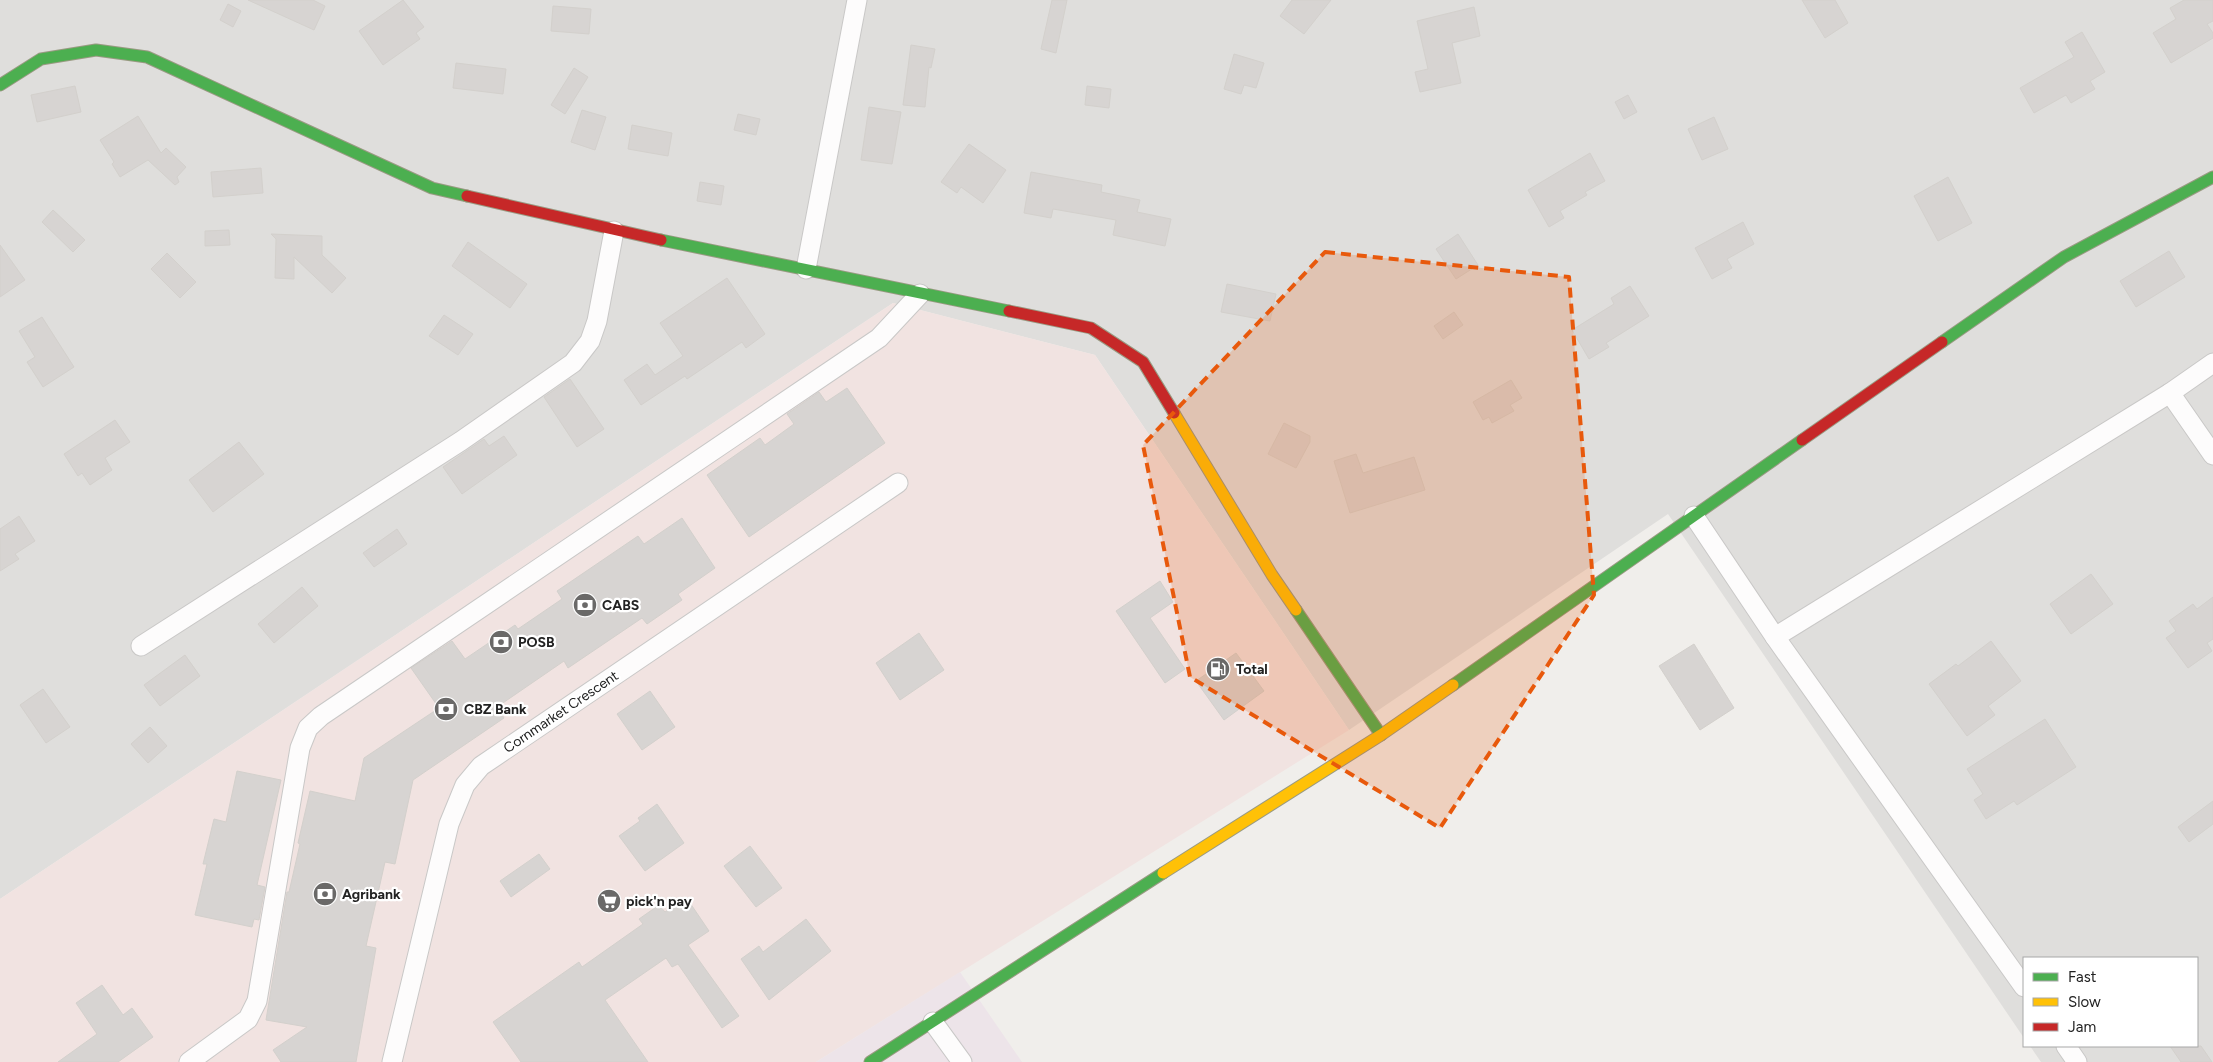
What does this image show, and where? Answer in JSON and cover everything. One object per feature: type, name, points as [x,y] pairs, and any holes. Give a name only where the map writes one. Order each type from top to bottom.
[{"type":"street","points":[[806,269],[857,0]]},
{"type":"street","points":[[0,85],[41,58],[96,50],[146,57],[432,188],[614,231],[1091,328],[1143,362],[1272,575],[1382,735]]},
{"type":"street","points":[[870,1062],[1279,798],[1382,735],[2064,257],[2213,177]]},
{"type":"street","points":[[141,646],[461,442],[573,363],[590,341],[597,320],[614,231]]},
{"type":"street","points":[[189,1062],[248,1019],[257,1001],[300,748],[308,728],[321,716],[879,338],[920,294]]},
{"type":"street","points":[[1775,637],[2170,393],[2213,363]]},
{"type":"street","points":[[2170,393],[2213,455]]},
{"type":"street","name":"Cornmarket Crescent","points":[[392,1062],[449,824],[465,785],[481,766],[898,484]]},
{"type":"street","points":[[1694,516],[1775,637],[2023,987]]},
{"type":"street","points":[[933,1022],[962,1062]]},
{"type":"street","points":[[2067,1047],[2077,1062]]},
{"type":"highlighted area","points":[[1325,252],[1569,277],[1594,595],[1440,828],[1190,677],[1143,445]]},
{"type":"shaded area","points":[[0,0],[2213,0],[2213,1062],[2041,1062],[2031,1047],[2198,1047],[2198,957],[2023,957],[2023,1037],[1668,514],[1349,730],[1095,355],[893,303],[0,899]]},
{"type":"shaded area","points":[[893,303],[1095,355],[1349,730],[816,1062],[0,1062],[0,899]]},
{"type":"shaded area","points":[[960,972],[1022,1062],[816,1062]]},
{"type":"building","points":[[248,0],[313,0],[325,6],[314,30]]},
{"type":"building","points":[[403,0],[424,27],[416,33],[420,39],[383,65],[359,31]]},
{"type":"building","points":[[1052,0],[1067,0],[1056,53],[1041,49]]},
{"type":"building","points":[[1292,0],[1331,0],[1304,34],[1280,16]]},
{"type":"building","points":[[1802,0],[1835,0],[1848,23],[1825,38]]},
{"type":"building","points":[[2184,0],[2213,0],[2213,21],[2207,24],[2213,33],[2213,38],[2171,63],[2153,33],[2176,19],[2170,8]]},
{"type":"building","points":[[228,4],[241,11],[233,27],[220,20]]},
{"type":"building","points":[[553,6],[591,9],[589,34],[551,31]]},
{"type":"building","points":[[1474,7],[1480,36],[1452,43],[1461,83],[1420,92],[1415,72],[1428,69],[1417,21]]},
{"type":"building","points":[[2082,32],[2105,72],[2090,81],[2095,89],[2071,103],[2066,95],[2034,113],[2020,88],[2074,57],[2065,42]]},
{"type":"building","points":[[911,45],[935,49],[931,68],[929,67],[925,107],[903,105]]},
{"type":"building","points":[[1234,54],[1264,63],[1256,88],[1244,85],[1241,94],[1224,89]]},
{"type":"building","points":[[456,63],[506,69],[503,94],[453,88]]},
{"type":"building","points":[[574,68],[588,77],[565,114],[551,105]]},
{"type":"building","points":[[75,86],[81,112],[37,122],[31,95]]},
{"type":"building","points":[[1087,86],[1111,89],[1109,108],[1085,105]]},
{"type":"building","points":[[1628,95],[1637,112],[1624,119],[1615,102]]},
{"type":"building","points":[[869,107],[901,112],[892,164],[861,160]]},
{"type":"building","points":[[582,110],[606,117],[595,150],[571,142]]},
{"type":"building","points":[[738,114],[760,119],[756,135],[734,130]]},
{"type":"building","points":[[138,116],[161,153],[166,148],[186,167],[177,177],[179,182],[175,185],[148,160],[120,177],[112,164],[114,162],[100,140]]},
{"type":"building","points":[[1714,117],[1728,149],[1702,160],[1688,129]]},
{"type":"building","points":[[632,125],[672,133],[668,156],[628,149]]},
{"type":"building","points":[[969,144],[1006,170],[983,203],[961,187],[957,193],[941,182]]},
{"type":"building","points":[[1590,153],[1605,181],[1585,192],[1587,195],[1560,211],[1564,218],[1549,227],[1528,190]]},
{"type":"building","points":[[261,168],[263,193],[213,197],[211,172]]},
{"type":"building","points":[[1031,172],[1102,185],[1101,192],[1140,200],[1137,212],[1171,219],[1165,246],[1113,235],[1116,220],[1053,209],[1051,218],[1024,213]]},
{"type":"building","points":[[1948,177],[1972,223],[1938,241],[1914,196]]},
{"type":"building","points":[[700,182],[724,186],[721,205],[697,201]]},
{"type":"building","points":[[53,210],[85,240],[73,252],[42,222]]},
{"type":"building","points":[[1743,222],[1754,244],[1727,259],[1732,268],[1712,279],[1695,248]]},
{"type":"building","points":[[229,230],[230,245],[205,246],[205,231]]},
{"type":"building","points":[[271,234],[322,236],[322,255],[346,278],[332,293],[294,257],[294,279],[275,278],[276,239]]},
{"type":"building","points":[[1458,234],[1478,265],[1456,279],[1436,249]]},
{"type":"building","points":[[468,242],[527,284],[510,308],[452,266]]},
{"type":"building","points":[[0,245],[25,280],[0,297]]},
{"type":"building","points":[[2169,251],[2185,277],[2136,307],[2120,281]]},
{"type":"building","points":[[167,253],[196,282],[180,298],[151,269]]},
{"type":"building","points":[[727,278],[765,334],[746,348],[742,342],[687,379],[685,376],[641,405],[624,380],[647,364],[655,375],[683,356],[660,323]]},
{"type":"building","points":[[1227,284],[1276,294],[1270,321],[1221,312]]},
{"type":"building","points":[[1630,286],[1649,316],[1606,343],[1609,347],[1589,359],[1572,330],[1614,304],[1611,298]]},
{"type":"building","points":[[1454,312],[1463,325],[1443,339],[1434,326]]},
{"type":"building","points":[[444,315],[473,334],[458,355],[429,336]]},
{"type":"building","points":[[42,317],[74,367],[43,387],[27,362],[35,357],[19,331]]},
{"type":"building","points":[[570,379],[604,429],[577,447],[544,397]]},
{"type":"building","points":[[1511,380],[1522,398],[1510,405],[1514,411],[1492,423],[1489,417],[1483,420],[1473,402]]},
{"type":"building","points":[[847,388],[885,443],[749,537],[707,475],[760,438],[765,445],[794,424],[787,414],[819,392],[826,402]]},
{"type":"building","points":[[115,420],[130,442],[105,458],[112,470],[90,485],[82,473],[78,476],[64,454]]},
{"type":"building","points":[[1284,423],[1310,436],[1310,442],[1296,468],[1268,454]]},
{"type":"building","points":[[504,436],[517,455],[462,494],[443,467],[484,439],[489,446]]},
{"type":"building","points":[[239,442],[264,474],[213,512],[189,480]]},
{"type":"building","points":[[1356,454],[1363,473],[1414,457],[1425,490],[1350,513],[1334,461]]},
{"type":"building","points":[[19,516],[35,541],[15,554],[19,559],[0,571],[0,529]]},
{"type":"building","points":[[682,518],[715,568],[678,594],[682,600],[647,624],[642,618],[568,668],[564,661],[497,707],[504,718],[413,780],[395,864],[385,862],[366,946],[376,948],[356,1062],[281,1062],[273,1050],[307,1027],[266,1020],[287,892],[289,892],[300,844],[298,843],[310,791],[355,801],[364,758],[439,708],[411,668],[452,641],[465,659],[515,625],[518,629],[562,599],[557,591],[638,536],[644,544]]},
{"type":"building","points":[[397,529],[407,544],[374,567],[363,553]]},
{"type":"building","points":[[2091,574],[2113,604],[2071,634],[2050,604]]},
{"type":"building","points":[[1160,581],[1173,602],[1150,618],[1185,669],[1165,683],[1116,611]]},
{"type":"building","points":[[302,587],[318,606],[274,643],[258,624]]},
{"type":"building","points":[[2213,597],[2213,639],[2207,643],[2212,651],[2188,668],[2166,638],[2176,631],[2169,621],[2193,604],[2197,609]]},
{"type":"building","points":[[919,633],[944,670],[900,700],[876,663]]},
{"type":"building","points":[[1991,641],[2021,681],[1988,706],[1995,715],[1967,736],[1929,684],[1956,664],[1958,666]]},
{"type":"building","points":[[1694,644],[1734,708],[1700,730],[1659,666]]},
{"type":"building","points":[[1236,653],[1264,691],[1224,720],[1196,681]]},
{"type":"building","points":[[185,655],[200,676],[160,706],[144,685]]},
{"type":"building","points":[[43,689],[70,727],[46,743],[20,705]]},
{"type":"building","points":[[650,691],[675,727],[642,750],[617,714]]},
{"type":"building","points":[[2045,719],[2076,767],[2017,805],[2014,801],[1986,819],[1974,800],[1983,794],[1967,769]]},
{"type":"building","points":[[150,727],[167,746],[148,763],[131,744]]},
{"type":"building","points":[[237,771],[281,780],[257,885],[265,887],[259,920],[254,919],[252,927],[195,915],[207,864],[203,864],[214,819],[226,822]]},
{"type":"building","points":[[2213,801],[2213,824],[2189,842],[2178,827]]},
{"type":"building","points":[[657,804],[684,843],[645,871],[619,836],[640,821],[638,818]]},
{"type":"building","points":[[750,846],[782,888],[756,907],[724,866]]},
{"type":"building","points":[[539,854],[550,869],[511,897],[500,881]]},
{"type":"building","points":[[686,897],[709,931],[688,945],[739,1016],[722,1028],[678,964],[672,967],[666,958],[605,1000],[648,1062],[521,1062],[493,1022],[579,962],[582,967],[643,924],[639,919],[659,905],[665,912]]},
{"type":"building","points":[[806,919],[831,951],[769,1000],[741,959],[759,946],[763,952]]},
{"type":"building","points":[[102,985],[123,1015],[132,1008],[153,1037],[118,1062],[58,1062],[97,1034],[76,1003]]},
{"type":"building","points":[[2201,1046],[2212,1062],[2181,1062],[2171,1047]]},
{"type":"traffic: fast","points":[[0,85],[41,59],[96,50],[147,57],[432,188],[467,196]]},
{"type":"traffic: fast","points":[[1942,342],[2064,257],[2213,177]]},
{"type":"traffic: fast","points":[[661,240],[1009,311]]},
{"type":"traffic: fast","points":[[1453,685],[1802,440]]},
{"type":"traffic: fast","points":[[1296,610],[1381,735]]},
{"type":"traffic: fast","points":[[870,1062],[1163,873]]},
{"type":"traffic: slow","points":[[1174,413],[1272,575],[1296,610]]},
{"type":"traffic: slow","points":[[1163,873],[1381,735],[1453,685]]},
{"type":"traffic: jam","points":[[467,196],[661,240]]},
{"type":"traffic: jam","points":[[1009,311],[1091,328],[1143,362],[1174,413]]},
{"type":"traffic: jam","points":[[1802,440],[1942,342]]},
{"type":"place","name":"CABS","points":[[585,605]]},
{"type":"place","name":"POSB","points":[[501,642]]},
{"type":"place","name":"Total","points":[[1218,669]]},
{"type":"place","name":"CBZ Bank","points":[[446,709]]},
{"type":"place","name":"Agribank","points":[[325,894]]},
{"type":"place","name":"pick'n pay","points":[[609,901]]}]
